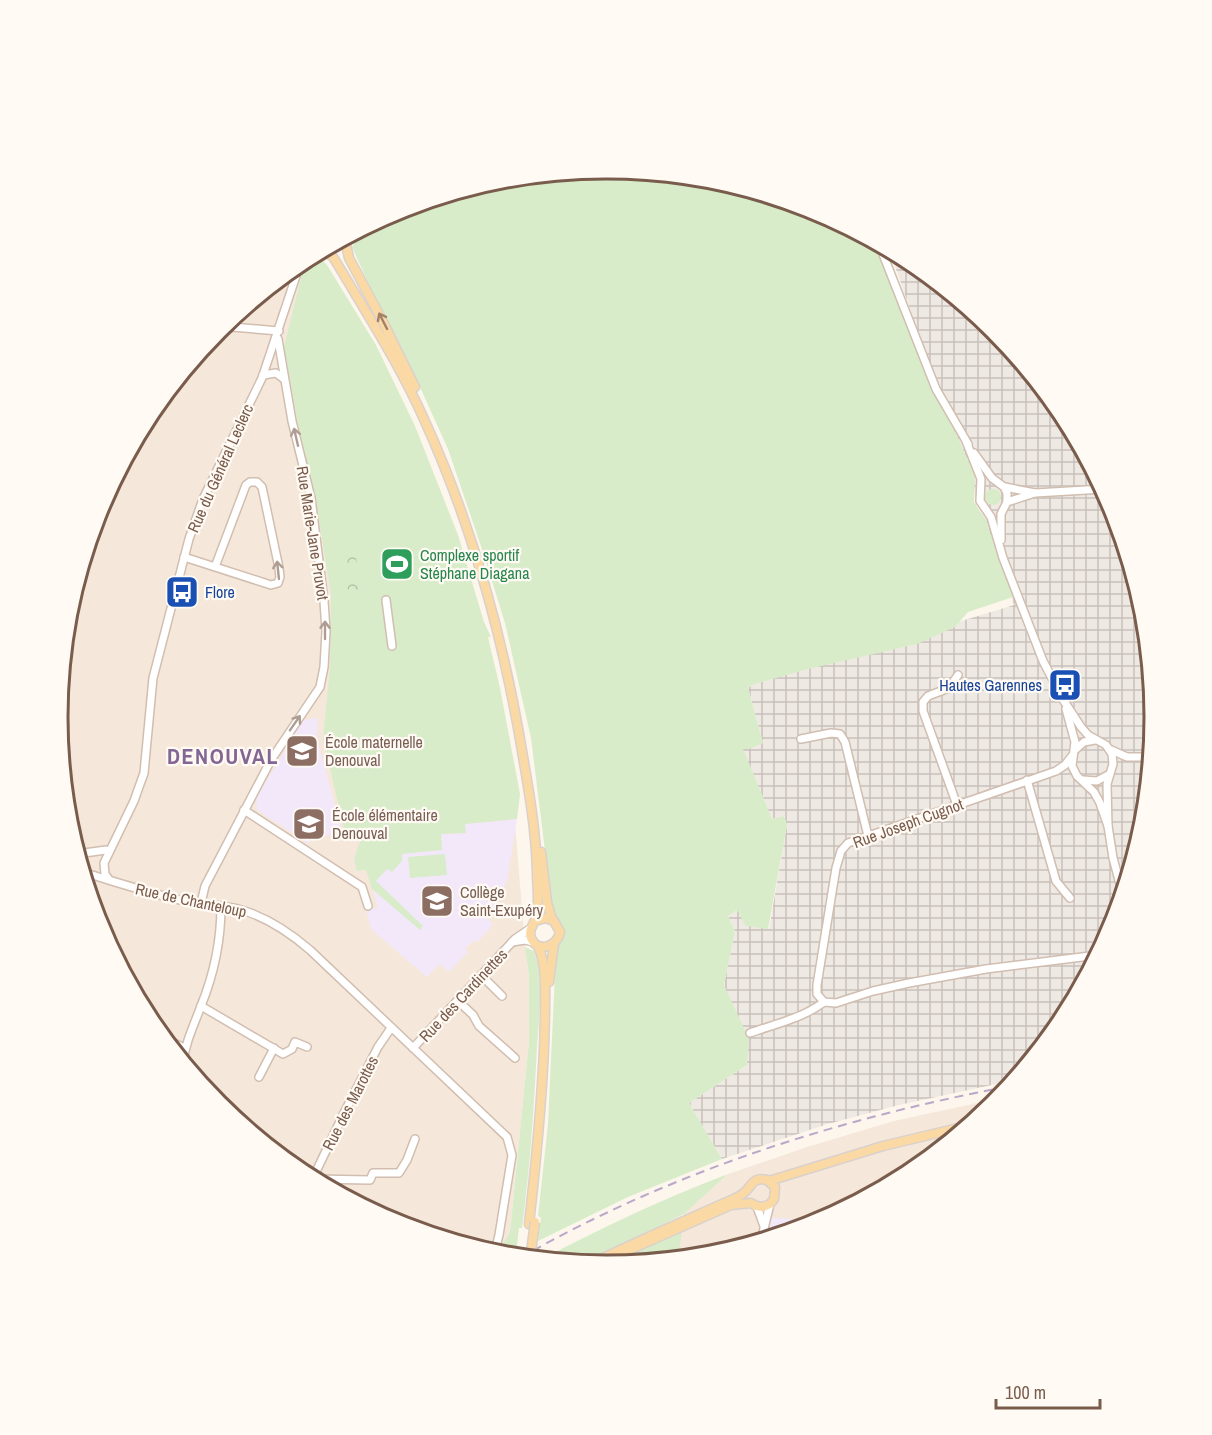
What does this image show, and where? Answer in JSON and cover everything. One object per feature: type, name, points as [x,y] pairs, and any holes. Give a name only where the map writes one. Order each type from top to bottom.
[{"type":"main road","points":[[346,246],[347,254],[407,370],[435,434],[484,571],[521,717],[534,795],[547,902],[552,919],[560,932],[554,944],[549,976],[547,1100],[527,1250]]},
{"type":"main road","points":[[331,255],[410,389],[436,447],[477,562],[507,674],[526,771],[536,845],[537,910],[531,936],[544,966],[543,1079],[530,1250]]},
{"type":"main road","points":[[533,925],[543,918],[552,919]]},
{"type":"main road","points":[[536,944],[547,947],[554,944]]},
{"type":"main road","points":[[769,1181],[883,1146],[950,1132]]},
{"type":"main road","points":[[619,1256],[730,1205],[764,1207],[770,1204],[776,1193],[790,1181],[822,1169],[948,1133]]},
{"type":"main road","points":[[754,1205],[747,1197],[747,1191],[749,1185],[755,1180],[769,1181],[776,1193]]},
{"type":"main road","points":[[607,1256],[654,1233],[732,1200],[747,1191]]},
{"type":"street","points":[[884,257],[936,388],[966,441],[990,476],[1008,495],[1000,518],[1003,558]]},
{"type":"street","name":"Rue du Général Leclerc","points":[[104,871],[104,863],[134,801],[144,772],[153,678],[184,557],[203,499],[263,375],[296,278]]},
{"type":"street","points":[[238,325],[278,333]]},
{"type":"street","name":"Rue Marie-Jane Pruvot","points":[[244,810],[272,758],[320,687],[324,667],[326,638],[322,579],[311,498],[292,421],[278,333]]},
{"type":"street","points":[[263,375],[276,373],[285,379]]},
{"type":"street","points":[[966,441],[980,477],[980,501],[991,517],[1003,558],[1039,654],[1064,701],[1083,730],[1109,749],[1130,758],[1143,757]]},
{"type":"street","points":[[184,557],[215,567],[271,585],[279,580],[279,568],[262,487],[257,482],[246,484],[215,567]]},
{"type":"street","points":[[981,490],[988,483],[1035,493],[1094,490]]},
{"type":"street","points":[[985,509],[994,512],[1035,493]]},
{"type":"street","points":[[386,600],[392,646]]},
{"type":"street","points":[[957,805],[923,711],[923,702],[928,696],[949,688],[958,675]]},
{"type":"street","points":[[1064,701],[1074,738],[1072,766],[1096,795],[1107,826],[1119,881]]},
{"type":"street","points":[[801,739],[831,733],[840,734],[845,742],[868,836]]},
{"type":"street","points":[[1074,753],[1085,742],[1098,741]]},
{"type":"street","points":[[1107,826],[1107,784],[1113,759],[1109,749]]},
{"type":"street","name":"Rue Joseph Cugnot","points":[[824,1002],[817,994],[817,985],[838,859],[848,843],[1056,771],[1067,763],[1074,753]]},
{"type":"street","points":[[1056,771],[1068,772],[1097,782],[1130,758]]},
{"type":"street","points":[[1027,780],[1056,881],[1070,898]]},
{"type":"street","points":[[201,903],[206,886],[244,810],[362,887],[368,906]]},
{"type":"street","points":[[85,853],[106,850],[109,852]]},
{"type":"street","points":[[94,875],[104,871],[108,879]]},
{"type":"street","name":"Rue de Chanteloup","points":[[91,874],[143,891],[251,913],[294,937],[507,1137],[512,1155],[497,1245]]},
{"type":"street","points":[[184,1051],[210,980],[218,948],[221,906]]},
{"type":"street","name":"Rue des Cardinettes","points":[[413,1048],[512,942],[533,925]]},
{"type":"street","name":"Rue des Cardinettes","points":[[512,942],[520,940],[536,944]]},
{"type":"street","points":[[750,1033],[813,1010],[824,1002],[836,1004],[909,982],[986,969],[1089,956]]},
{"type":"street","points":[[482,975],[502,996]]},
{"type":"street","points":[[458,1001],[473,1015],[479,1026],[515,1058]]},
{"type":"street","points":[[201,1006],[283,1054],[292,1049],[296,1042],[307,1047]]},
{"type":"street","name":"Rue des Marottes","points":[[317,1171],[378,1047],[391,1028]]},
{"type":"street","points":[[180,1046],[184,1048]]},
{"type":"street","points":[[259,1077],[274,1048]]},
{"type":"street","points":[[330,1179],[370,1180],[373,1173],[399,1173],[407,1160],[415,1138]]},
{"type":"street","points":[[763,1232],[770,1204]]},
{"type":"street","points":[[754,1205],[764,1226]]},
{"type":"shaded area","points":[[894,263],[934,290],[987,337],[1011,362],[1054,418],[1089,479],[1104,511],[1126,578],[1140,647],[1144,717],[1143,753],[1134,823],[1116,891],[1089,956],[1054,1017],[1001,1083],[899,1105],[828,1124],[722,1159],[689,1103],[747,1065],[724,985],[735,931],[728,916],[737,910],[769,929],[787,825],[784,816],[772,819],[742,748],[763,743],[748,688],[1014,605]]},
{"type":"shaded area","points":[[317,264],[324,269],[510,762],[529,976],[529,1041],[510,1232],[501,1246],[433,1227],[368,1200],[337,1184],[278,1145],[225,1098],[201,1073],[158,1017],[123,956],[96,891],[78,823],[69,753],[68,717],[72,647],[86,578],[108,511],[123,479],[158,418],[201,362],[225,337],[278,290]]},
{"type":"shaded area","points":[[318,718],[317,739],[342,832],[312,839],[308,844],[298,834],[297,836],[257,810],[256,798],[303,720]]},
{"type":"shaded area","name":"Collège Saint-Exupéry","points":[[517,819],[507,880],[496,906],[487,918],[493,925],[477,942],[474,940],[465,949],[468,952],[449,972],[439,964],[427,977],[371,929],[366,909],[378,908],[367,870],[357,871],[354,859],[362,834]]},
{"type":"shaded area","points":[[983,1102],[934,1145],[875,1184],[844,1200],[812,1215],[745,1238],[679,1251],[684,1214],[728,1174],[894,1121]]},
{"type":"shaded area","points":[[771,1218],[801,1219],[779,1227],[769,1230]]},
{"type":"green space","points":[[606,179],[676,184],[745,197],[812,220],[875,251],[883,256],[936,389],[975,476],[974,502],[987,522],[997,555],[1016,596],[968,612],[955,627],[917,644],[804,670],[748,688],[763,743],[743,749],[772,819],[784,816],[787,825],[768,929],[746,926],[737,910],[728,916],[735,931],[724,985],[749,1039],[747,1065],[689,1103],[722,1159],[628,1197],[538,1241],[541,1218],[538,1216],[548,1124],[556,952],[562,928],[552,907],[531,738],[505,623],[448,449],[352,247],[355,242],[400,220],[467,197],[536,184]]},
{"type":"green space","name":"Complexe sportif Stéphane Diagana","points":[[322,260],[376,345],[415,426],[458,535],[484,622],[491,637],[488,637],[520,794],[517,819],[465,824],[466,833],[441,834],[442,850],[402,854],[402,861],[392,872],[387,869],[376,881],[423,926],[420,930],[372,889],[366,870],[357,871],[354,859],[362,835],[346,836],[323,740],[330,666],[331,594],[316,502],[284,347],[302,273]]},
{"type":"green space","points":[[990,489],[996,489],[1001,497],[999,503],[990,505],[985,500],[985,494]]},
{"type":"green space","points":[[356,556],[360,603],[350,604],[343,558]]},
{"type":"green space","points":[[445,854],[447,875],[410,878],[408,857]]},
{"type":"green space","points":[[525,947],[534,951],[537,961],[540,1011],[527,1183],[522,1228],[519,1228],[517,1248],[501,1246],[510,1232],[529,1041],[529,976]]},
{"type":"green space","points":[[728,1174],[684,1214],[599,1256],[554,1253],[633,1214]]},
{"type":"green space","points":[[682,1231],[679,1251],[629,1255]]},
{"type":"railway","points":[[534,1251],[637,1199],[758,1151],[884,1114],[995,1089]]},
{"type":"place","name":"Complexe sportif Stéphane Diagana","points":[[397,564]]},
{"type":"place","name":"Flore","points":[[182,592]]},
{"type":"place","name":"Hautes Garennes","points":[[1065,685]]},
{"type":"place","name":"École maternelle Denouval","points":[[302,751]]},
{"type":"place","name":"École élémentaire Denouval","points":[[309,824]]},
{"type":"place","name":"Collège Saint-Exupéry","points":[[437,901]]},
{"type":"district","name":"DENOUVAL","points":[[223,756]]}]
